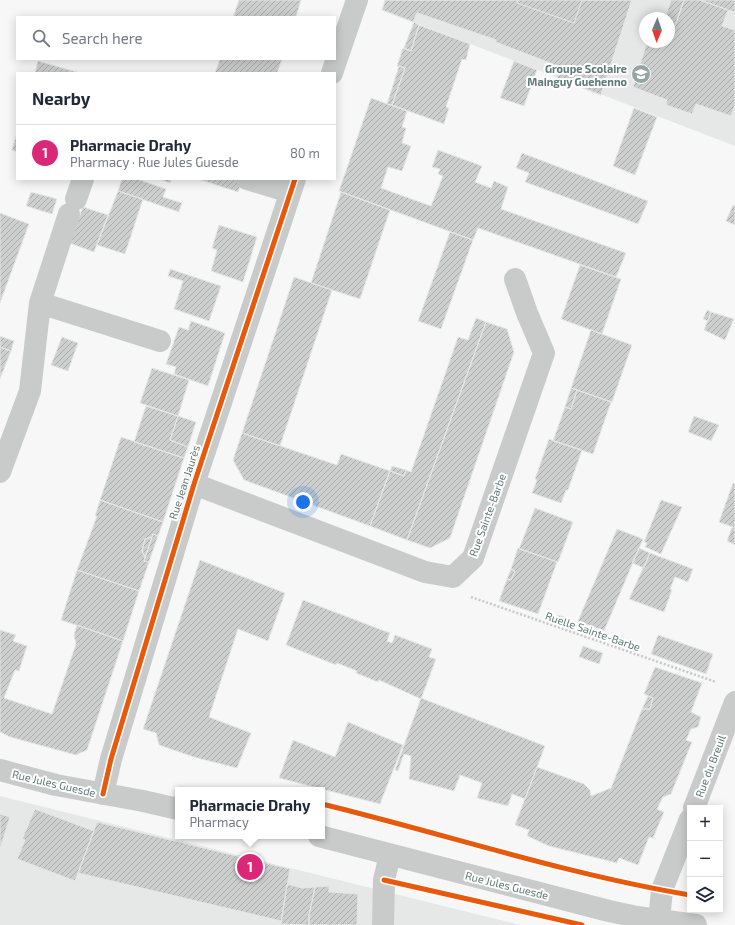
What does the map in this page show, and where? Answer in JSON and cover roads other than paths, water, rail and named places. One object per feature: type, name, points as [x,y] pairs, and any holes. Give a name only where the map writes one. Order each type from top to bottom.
[{"type":"street","points":[[332,72],[357,0]]},
{"type":"street","points":[[253,180],[292,186]]},
{"type":"street","name":"Rue Jean Jaurès","points":[[103,794],[111,759],[194,484],[292,186]]},
{"type":"street","points":[[0,472],[30,391],[40,303],[76,197]]},
{"type":"street","name":"Rue Sainte-Barbe","points":[[194,484],[426,572],[453,577],[473,558],[544,353],[527,313],[515,279]]},
{"type":"street","points":[[40,303],[160,341]]},
{"type":"street","name":"Rue du Breuil","points":[[695,805],[735,702]]},
{"type":"street","name":"Rue Jules Guesde","points":[[0,770],[56,785],[143,800],[175,808]]},
{"type":"street","points":[[659,920],[662,890],[687,827]]},
{"type":"street","name":"Rue Jules Guesde","points":[[325,838],[609,911],[696,925]]},
{"type":"street","points":[[383,925],[384,880],[390,855]]},
{"type":"place","name":"Groupe Scolaire Mainguy Guehenno","points":[[641,74]]},
{"type":"place","name":"Pharmacie Drahy","points":[[250,867]]}]
